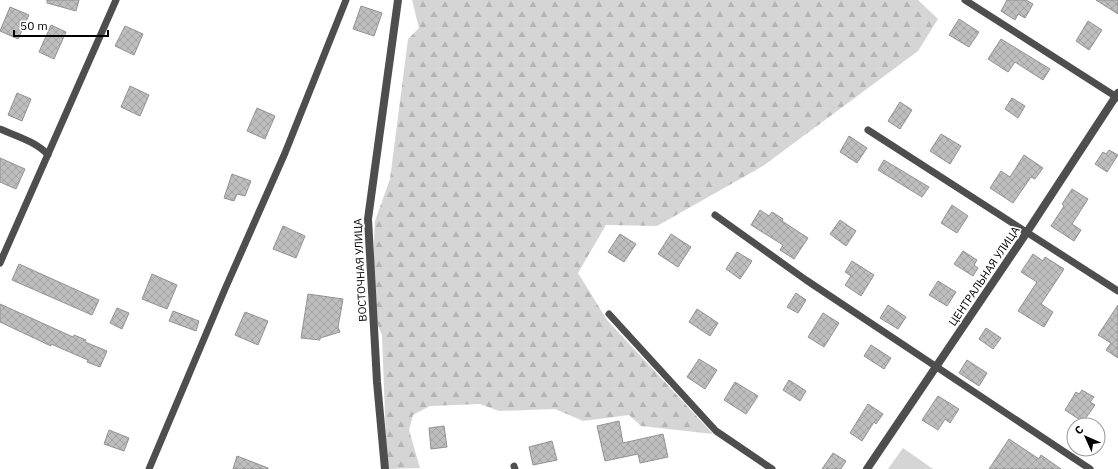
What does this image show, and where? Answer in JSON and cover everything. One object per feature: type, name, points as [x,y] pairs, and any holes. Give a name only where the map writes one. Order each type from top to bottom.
[{"type":"street","name":"ВОСТОЧНАЯ УЛИЦА","points":[[385,469],[377,382],[368,209],[398,0]]},
{"type":"street","name":"ЦЕНТРАЛЬНАЯ УЛИЦА","points":[[868,469],[1117,96]]},
{"type":"lane","points":[[0,263],[116,0]]},
{"type":"lane","points":[[149,469],[225,289],[285,153],[346,0]]},
{"type":"lane","points":[[965,0],[1117,96]]},
{"type":"lane","points":[[0,129],[31,143],[48,155]]},
{"type":"lane","points":[[868,130],[1118,291]]},
{"type":"lane","points":[[715,214],[806,280],[1090,469]]},
{"type":"lane","points":[[609,314],[716,432],[772,469]]},
{"type":"green space","points":[[412,0],[918,0],[938,19],[918,51],[763,166],[657,226],[606,225],[578,273],[607,320],[713,434],[641,426],[629,415],[583,421],[555,409],[499,411],[480,404],[430,406],[413,415],[409,430],[420,468],[387,469],[382,335],[371,308],[375,221],[390,179],[408,39],[419,28]]},
{"type":"green space","points":[[903,448],[933,469],[888,469]]},
{"type":"building","points":[[47,0],[79,0],[76,11],[47,3]]},
{"type":"building","points":[[1007,0],[1026,0],[1033,4],[1025,18],[1018,14],[1015,20],[1001,11]]},
{"type":"building","points":[[1096,0],[1118,0],[1118,14]]},
{"type":"building","points":[[361,6],[382,13],[374,36],[353,29]]},
{"type":"building","points":[[10,7],[29,15],[18,39],[0,31]]},
{"type":"building","points":[[959,19],[979,32],[969,47],[949,35]]},
{"type":"building","points":[[1088,21],[1102,30],[1089,50],[1076,41]]},
{"type":"building","points":[[51,25],[66,32],[54,59],[39,52]]},
{"type":"building","points":[[125,26],[143,34],[134,55],[115,46]]},
{"type":"building","points":[[1001,39],[1050,69],[1043,80],[1015,62],[1008,72],[988,59]]},
{"type":"building","points":[[130,86],[149,95],[140,116],[121,107]]},
{"type":"building","points":[[17,93],[31,99],[22,121],[8,115]]},
{"type":"building","points":[[1012,98],[1025,106],[1018,118],[1005,109]]},
{"type":"building","points":[[900,102],[912,110],[900,129],[888,121]]},
{"type":"building","points":[[257,108],[275,116],[265,139],[247,131]]},
{"type":"building","points":[[941,134],[961,146],[950,164],[930,151]]},
{"type":"building","points":[[849,136],[867,148],[857,163],[840,152]]},
{"type":"building","points":[[1109,150],[1118,155],[1107,172],[1095,164],[1103,152],[1106,154]]},
{"type":"building","points":[[1024,155],[1043,168],[1035,179],[1031,177],[1013,203],[990,188],[1001,171],[1010,177]]},
{"type":"building","points":[[0,158],[25,169],[16,189],[0,182]]},
{"type":"building","points":[[884,160],[929,187],[922,197],[878,170]]},
{"type":"building","points":[[232,174],[251,181],[245,196],[237,194],[234,201],[224,198]]},
{"type":"building","points":[[1072,189],[1088,199],[1072,224],[1081,230],[1074,241],[1051,226],[1064,206],[1062,204]]},
{"type":"building","points":[[952,205],[968,216],[957,233],[941,223]]},
{"type":"building","points":[[760,210],[769,216],[772,212],[783,219],[782,221],[808,238],[794,259],[780,250],[783,245],[751,225]]},
{"type":"building","points":[[840,220],[856,231],[846,246],[830,234]]},
{"type":"building","points":[[283,226],[305,236],[296,258],[273,249]]},
{"type":"building","points":[[620,234],[636,244],[624,262],[608,252]]},
{"type":"building","points":[[671,234],[691,247],[678,267],[658,254]]},
{"type":"building","points":[[963,251],[977,260],[974,265],[978,268],[973,276],[954,264]]},
{"type":"building","points":[[737,252],[752,261],[740,279],[726,269]]},
{"type":"building","points":[[1033,254],[1043,261],[1045,257],[1064,269],[1041,304],[1053,312],[1044,327],[1018,311],[1037,282],[1021,272]]},
{"type":"building","points":[[852,261],[874,275],[861,296],[845,285],[851,276],[845,272]]},
{"type":"building","points":[[19,264],[99,300],[92,315],[12,280]]},
{"type":"building","points":[[152,274],[177,285],[167,309],[142,299]]},
{"type":"building","points":[[938,281],[956,292],[947,306],[929,295]]},
{"type":"building","points":[[796,293],[806,300],[798,313],[787,307]]},
{"type":"building","points":[[308,294],[343,299],[338,327],[340,332],[320,338],[320,340],[301,338]]},
{"type":"building","points":[[0,304],[73,337],[74,335],[86,340],[85,342],[107,351],[100,367],[87,362],[88,360],[51,344],[51,346],[0,322]]},
{"type":"building","points":[[888,305],[906,317],[898,329],[880,318]]},
{"type":"building","points":[[1118,305],[1118,358],[1106,350],[1111,343],[1098,335]]},
{"type":"building","points":[[117,308],[129,313],[122,329],[110,323]]},
{"type":"building","points":[[697,309],[718,323],[710,336],[689,322]]},
{"type":"building","points":[[173,311],[199,321],[196,331],[169,321]]},
{"type":"building","points":[[245,312],[268,321],[258,345],[235,335]]},
{"type":"building","points":[[823,313],[839,323],[824,347],[808,337]]},
{"type":"building","points":[[986,328],[1001,338],[993,349],[979,339]]},
{"type":"building","points":[[871,345],[891,358],[884,369],[864,356]]},
{"type":"building","points":[[699,359],[717,370],[705,389],[687,377]]},
{"type":"building","points":[[967,360],[987,373],[979,386],[959,373]]},
{"type":"building","points":[[789,380],[806,391],[800,401],[783,390]]},
{"type":"building","points":[[735,382],[758,396],[746,414],[724,400]]},
{"type":"building","points":[[1082,390],[1094,397],[1090,402],[1095,405],[1087,417],[1076,417],[1065,410],[1076,392],[1079,394]]},
{"type":"building","points":[[938,396],[959,409],[950,423],[945,419],[938,430],[922,420]]},
{"type":"building","points":[[868,404],[883,414],[876,424],[874,422],[862,441],[850,433]]},
{"type":"building","points":[[619,421],[623,443],[663,434],[668,457],[640,463],[638,454],[605,461],[597,426]]},
{"type":"building","points":[[444,426],[447,447],[431,449],[429,428]]},
{"type":"building","points":[[109,430],[129,438],[124,451],[104,444]]},
{"type":"building","points":[[1009,439],[1039,459],[1041,455],[1061,469],[989,469]]},
{"type":"building","points":[[552,441],[557,460],[533,465],[529,447]]},
{"type":"building","points":[[833,453],[846,461],[841,469],[822,469]]},
{"type":"building","points":[[237,456],[268,468],[268,469],[233,469]]}]
